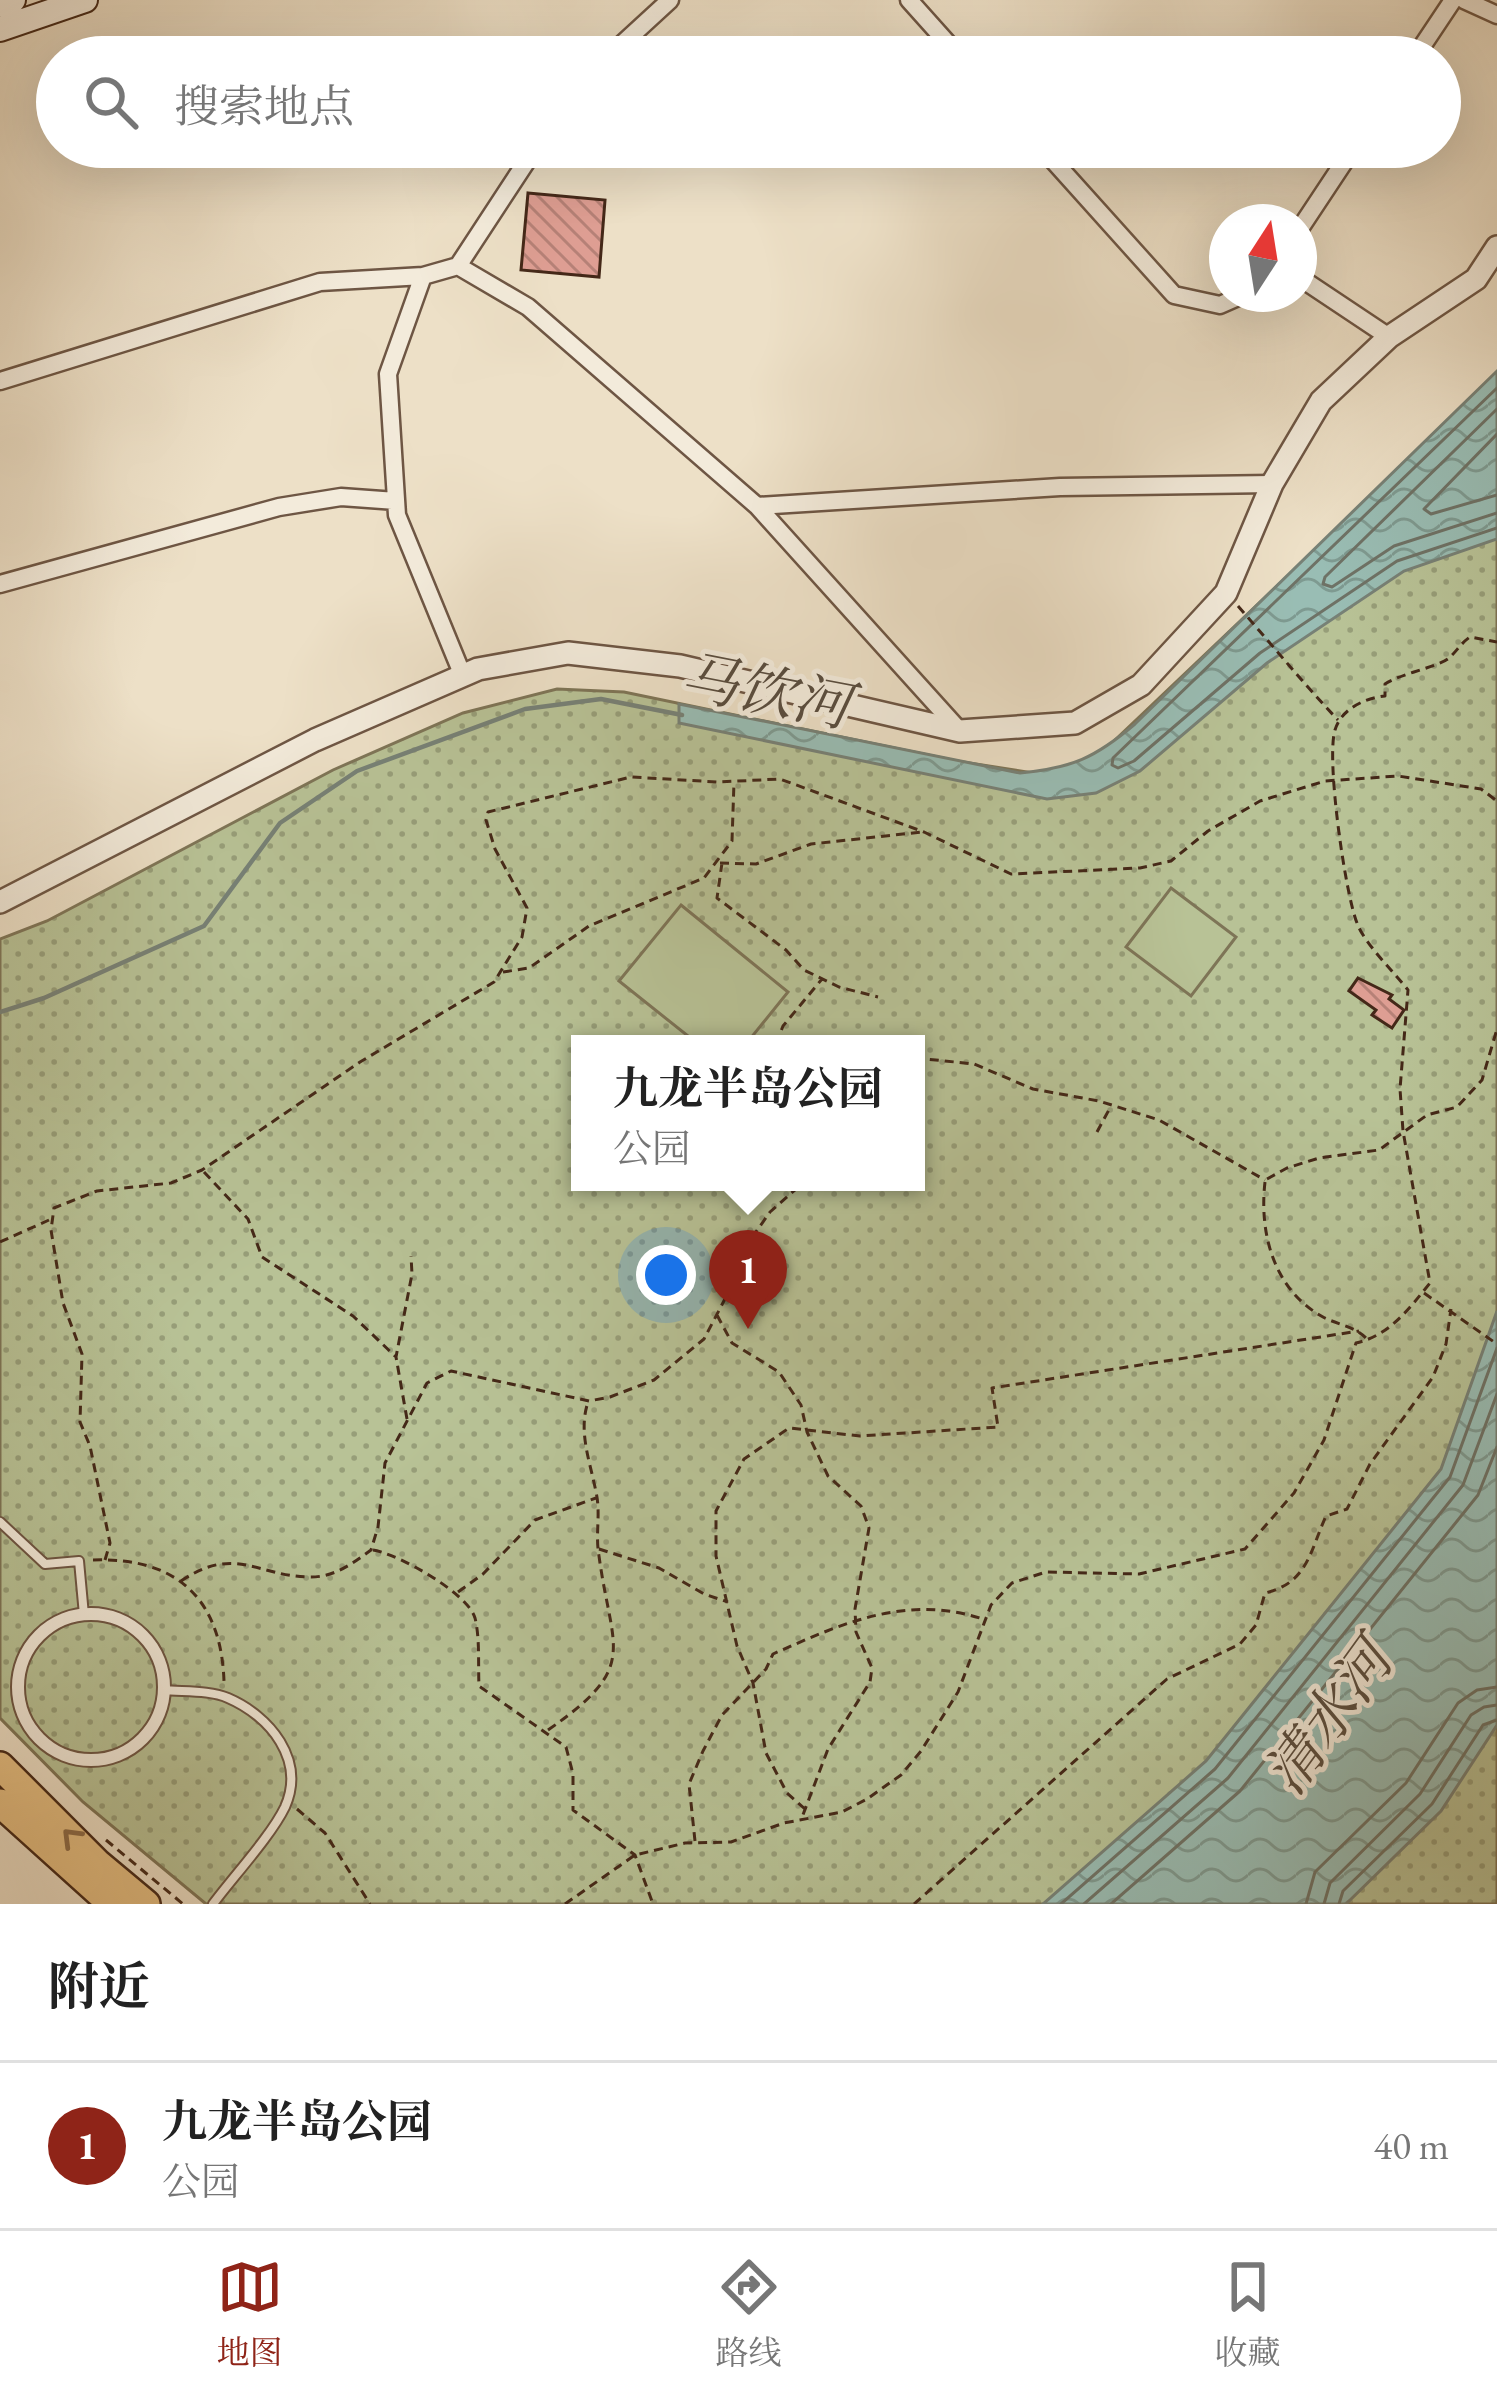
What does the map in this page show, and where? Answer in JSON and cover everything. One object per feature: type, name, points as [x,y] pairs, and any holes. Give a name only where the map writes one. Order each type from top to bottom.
[{"type":"highway","points":[[0,1766],[97,1863],[146,1904]]},
{"type":"highway","points":[[0,1803],[103,1901]]},
{"type":"main road","points":[[0,4],[13,0]]},
{"type":"main road","points":[[0,29],[85,0]]},
{"type":"street","points":[[631,36],[670,0]]},
{"type":"street","points":[[909,0],[941,36]]},
{"type":"street","points":[[1428,36],[1453,0]]},
{"type":"street","points":[[1464,0],[1497,15]]},
{"type":"street","points":[[0,381],[320,282],[423,276],[458,266],[522,168]]},
{"type":"street","points":[[1060,168],[1174,296],[1209,303]]},
{"type":"street","points":[[1316,204],[1340,168]]},
{"type":"street","points":[[0,902],[315,740],[478,669],[568,653],[680,666],[959,730],[1075,723],[1142,685],[1226,593],[1272,484],[1321,401],[1389,338],[1476,279],[1497,247]]},
{"type":"street","points":[[458,266],[528,308],[757,506],[959,730]]},
{"type":"street","points":[[423,276],[388,374],[397,514],[463,676]]},
{"type":"street","points":[[1317,289],[1389,338]]},
{"type":"street","points":[[757,506],[1060,487],[1272,484]]},
{"type":"street","points":[[0,584],[280,507],[341,497],[396,501]]},
{"type":"street","points":[[101,1615],[142,1635],[156,1654],[164,1690],[156,1721],[143,1739],[122,1754],[98,1760],[72,1758],[49,1748],[20,1707],[18,1682],[24,1658],[38,1637],[56,1623],[101,1615]]},
{"type":"lane","points":[[0,1522],[45,1564],[79,1561],[84,1616]]},
{"type":"lane","points":[[164,1690],[224,1695],[260,1717],[287,1750],[292,1776],[284,1808],[213,1904]]},
{"type":"path","points":[[1242,611],[1293,675],[1312,688],[1339,721]]},
{"type":"path","points":[[565,1904],[635,1855],[656,1847],[731,1842],[842,1812],[902,1774],[958,1692],[984,1619],[1012,1583],[1046,1572],[1139,1574],[1245,1549],[1294,1493],[1324,1441],[1356,1343],[1379,1337],[1430,1283],[1403,1131],[1400,1089],[1408,989],[1357,926],[1338,833],[1334,732],[1359,703],[1385,695],[1385,684],[1399,675],[1448,659],[1470,637],[1497,642]]},
{"type":"path","points":[[105,1559],[110,1543],[90,1446],[80,1422],[82,1354],[63,1303],[51,1220],[54,1208],[97,1191],[171,1183],[202,1170],[360,1062],[494,982],[521,937],[527,908],[496,849],[486,820],[488,812],[631,777],[734,782],[780,779],[924,832],[1011,874],[1140,868],[1171,861],[1208,831],[1260,801],[1335,780],[1398,776],[1481,789],[1497,800]]},
{"type":"path","points":[[501,972],[529,968],[589,926],[704,878],[732,841],[734,782]]},
{"type":"path","points":[[719,863],[756,864],[811,844],[924,832]]},
{"type":"path","points":[[719,863],[717,898],[786,950],[803,970],[878,997]]},
{"type":"path","points":[[780,1035],[822,979]]},
{"type":"path","points":[[1265,1180],[1319,1158],[1379,1150],[1426,1115],[1457,1106],[1482,1080],[1497,1029]]},
{"type":"path","points":[[925,1059],[974,1064],[1034,1089],[1159,1120],[1265,1180]]},
{"type":"path","points":[[1097,1132],[1112,1105]]},
{"type":"path","points":[[202,1170],[248,1219],[262,1257],[271,1266],[353,1316],[396,1357]]},
{"type":"path","points":[[1265,1180],[1262,1204],[1276,1274],[1322,1316],[1359,1331],[1368,1340]]},
{"type":"path","points":[[181,1581],[204,1566],[227,1563],[312,1577],[336,1573],[371,1550],[385,1463],[427,1383],[451,1371],[589,1401],[654,1380],[704,1339],[737,1276],[746,1246],[770,1212],[794,1191]]},
{"type":"path","points":[[0,1242],[51,1220]]},
{"type":"path","points":[[408,1421],[396,1357],[412,1274],[411,1256]]},
{"type":"path","points":[[1423,1292],[1497,1344]]},
{"type":"path","points":[[914,1904],[1167,1679],[1240,1644],[1256,1625],[1265,1593],[1285,1588],[1303,1571],[1326,1516],[1347,1509],[1370,1464],[1433,1377],[1446,1344],[1451,1309]]},
{"type":"path","points":[[716,1313],[732,1343],[778,1372],[801,1405],[807,1432],[828,1476],[861,1506],[868,1528],[855,1620],[872,1668],[870,1682],[828,1749],[801,1820]]},
{"type":"path","points":[[805,1809],[787,1792],[766,1753],[753,1683],[737,1646],[716,1556],[716,1511],[744,1459],[789,1428],[860,1436],[998,1427],[992,1388],[1359,1331]]},
{"type":"path","points":[[547,1731],[586,1704],[613,1666],[615,1648],[597,1548],[601,1513],[581,1423],[589,1401]]},
{"type":"path","points":[[455,1594],[484,1574],[535,1520],[598,1498]]},
{"type":"path","points":[[597,1548],[659,1568],[728,1602]]},
{"type":"path","points":[[371,1550],[391,1553],[455,1594],[474,1614],[479,1686],[566,1747],[573,1774],[573,1810],[635,1855],[653,1904]]},
{"type":"path","points":[[79,1561],[142,1563],[181,1581],[200,1596],[223,1648],[224,1695]]},
{"type":"path","points":[[695,1843],[689,1784],[722,1715],[773,1654],[855,1620],[907,1608],[950,1608],[984,1619]]},
{"type":"path","points":[[286,1800],[325,1833],[370,1904]]},
{"type":"green space","points":[[1497,377],[1497,1904],[206,1904],[83,1802],[0,1718],[0,939],[47,921],[333,770],[463,713],[557,689],[624,692],[1052,776],[1095,759]]},
{"type":"green space","points":[[1171,888],[1236,937],[1191,996],[1126,947]]},
{"type":"green space","points":[[681,905],[788,992],[753,1035],[687,1035],[619,981]]},
{"type":"water","points":[[1497,371],[1497,539],[1404,571],[1267,663],[1140,771],[1096,793],[1047,799],[679,723],[679,704],[1020,773],[1082,759],[1135,724]]},
{"type":"water","name":"清水河","points":[[1497,1311],[1497,1725],[1441,1811],[1346,1904],[1043,1904],[1206,1761],[1441,1469]]},
{"type":"building","points":[[528,193],[605,200],[599,277],[521,270]]},
{"type":"building","points":[[1358,978],[1392,995],[1389,999],[1404,1010],[1392,1028],[1349,991]]},
{"type":"waterway","name":"马饮河","points":[[0,1012],[44,998],[204,926],[280,823],[357,771],[525,709],[601,699],[682,715]]},
{"type":"place","name":"九龙半岛公园","points":[[748,1329]]}]
